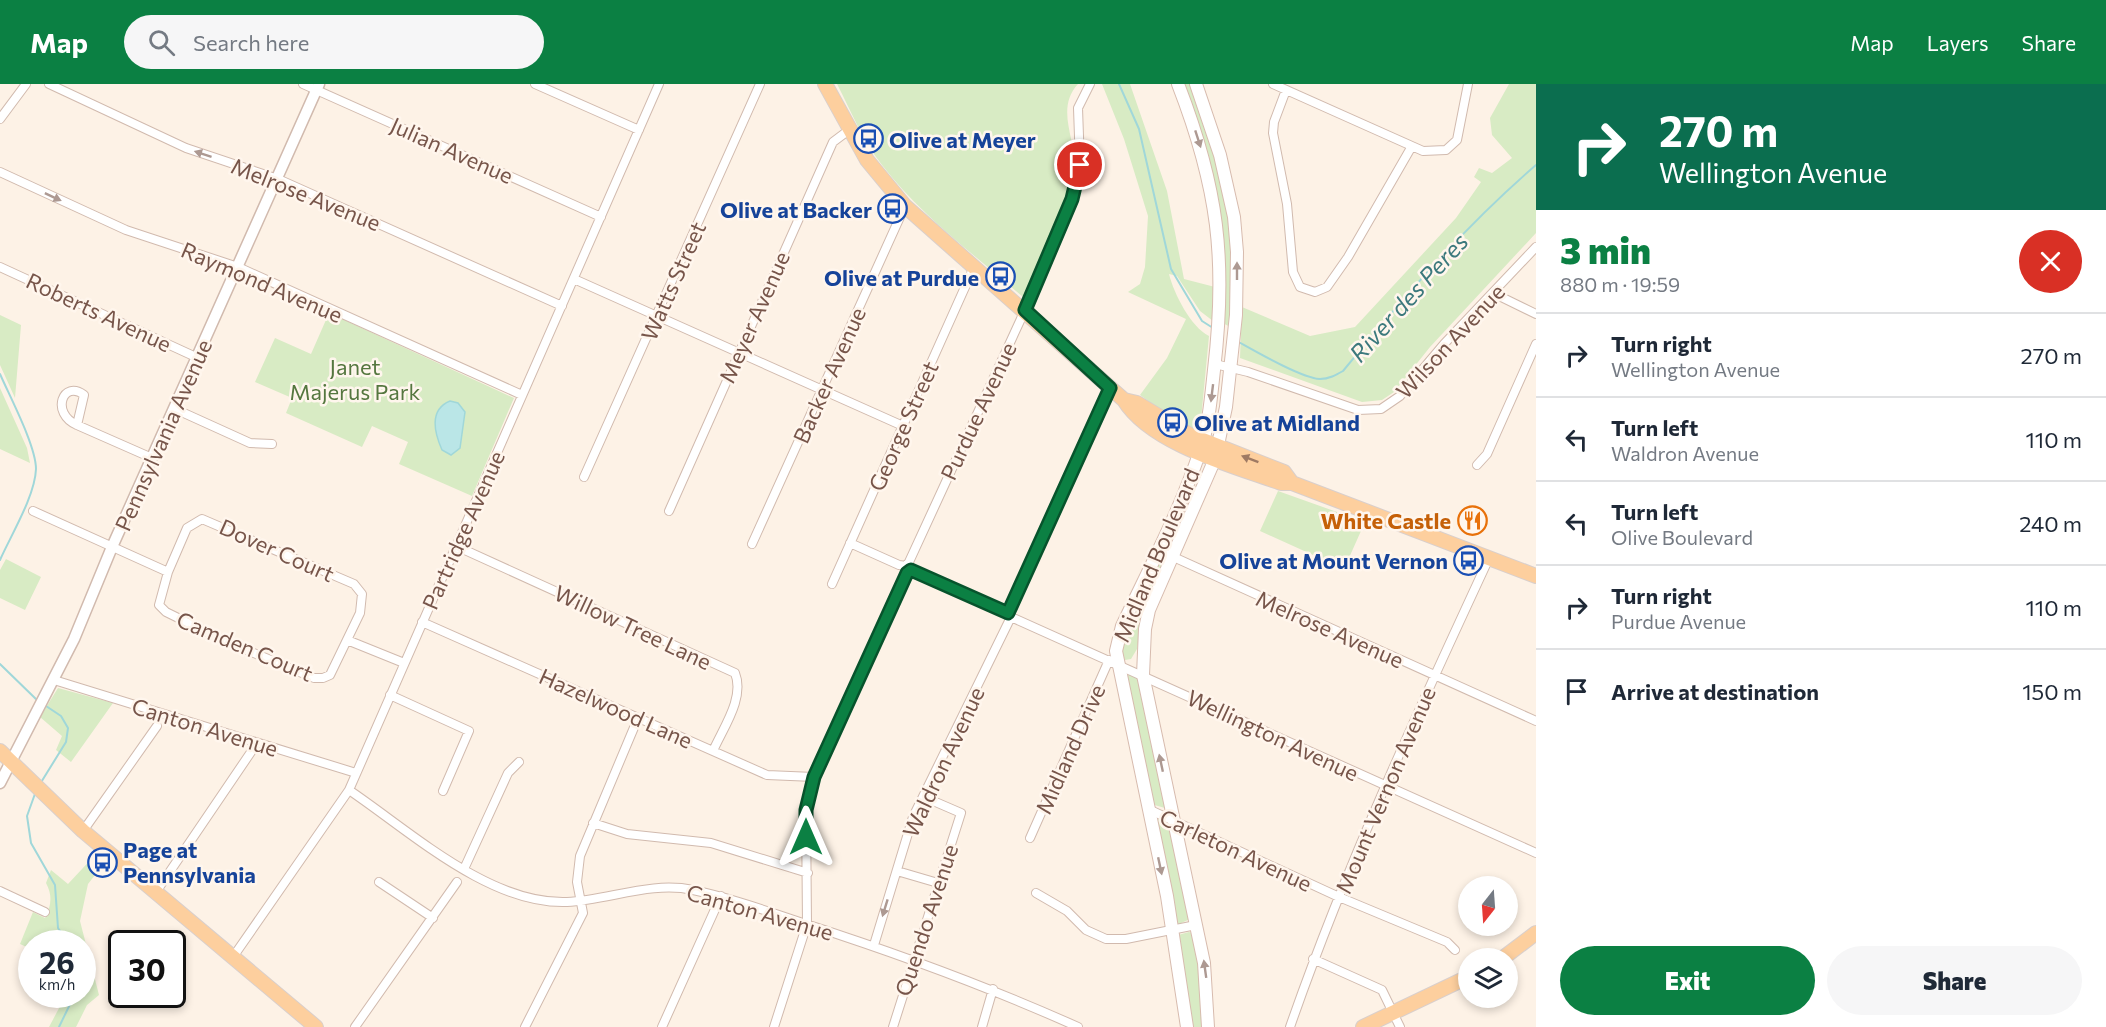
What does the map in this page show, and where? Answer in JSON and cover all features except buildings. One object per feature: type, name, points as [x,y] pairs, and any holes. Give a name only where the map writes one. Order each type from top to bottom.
[{"type":"main road","points":[[825,84],[867,159],[905,206],[1124,400],[1137,403],[1202,447],[1281,483],[1292,483],[1490,556],[1536,576]]},
{"type":"main road","name":"Midland Boulevard","points":[[1178,84],[1208,171],[1215,210],[1221,278],[1217,346],[1202,447],[1158,550],[1122,626],[1114,662],[1148,809],[1173,932],[1187,1027]]},
{"type":"main road","name":"Midland Boulevard","points":[[1196,84],[1220,155],[1233,217],[1237,252],[1235,329],[1217,452],[1149,610],[1145,629],[1143,675],[1204,963],[1208,1027]]},
{"type":"main road","points":[[5,756],[83,831],[316,1027]]},
{"type":"main road","points":[[1518,948],[1535,936]]},
{"type":"main road","points":[[1363,1027],[1458,982]]},
{"type":"street","points":[[0,119],[26,84]]},
{"type":"street","name":"Melrose Avenue","points":[[49,84],[186,148],[278,179],[562,306]]},
{"type":"street","name":"Julian Avenue","points":[[303,84],[318,87],[601,217]]},
{"type":"street","points":[[535,84],[639,130]]},
{"type":"street","name":"Partridge Avenue","points":[[233,957],[349,789],[659,84]]},
{"type":"street","name":"Watts Street","points":[[585,477],[760,84]]},
{"type":"street","name":"Purdue Avenue","points":[[774,1027],[807,924],[806,810],[814,777],[1025,310],[1076,187],[1080,165],[1078,108],[1090,84]]},
{"type":"street","points":[[1273,84],[1430,152],[1446,150],[1457,140],[1468,84]]},
{"type":"street","name":"Pennsylvania Avenue","points":[[0,783],[5,756],[36,713],[54,681],[318,87]]},
{"type":"street","points":[[1286,90],[1274,122],[1273,133],[1287,204],[1293,272],[1297,283],[1308,291],[1327,287],[1348,257],[1412,146]]},
{"type":"street","name":"Meyer Avenue","points":[[669,511],[833,142],[849,130]]},
{"type":"street","name":"Raymond Avenue","points":[[0,172],[126,230],[238,267],[522,395]]},
{"type":"street","name":"Backer Avenue","points":[[752,544],[905,206]]},
{"type":"street","name":"Wilson Avenue","points":[[1215,364],[1231,361],[1358,410],[1381,409],[1400,396],[1444,344],[1536,248]]},
{"type":"street","name":"Roberts Avenue","points":[[0,267],[198,358]]},
{"type":"street","name":"George Street","points":[[832,584],[974,267]]},
{"type":"street","points":[[574,279],[903,426]]},
{"type":"street","points":[[1493,293],[1536,314]]},
{"type":"street","points":[[1477,465],[1487,454],[1536,344]]},
{"type":"street","name":"Waldron Avenue","points":[[874,945],[913,817],[1010,615],[1110,388]]},
{"type":"street","points":[[175,409],[250,443],[267,446],[272,444]]},
{"type":"street","points":[[76,425],[152,458]]},
{"type":"street","points":[[33,511],[168,572]]},
{"type":"street","name":"Dover Court","points":[[168,572],[187,528],[194,522],[208,520],[354,584],[363,598],[360,613],[347,640]]},
{"type":"street","name":"Wellington Avenue","points":[[850,543],[1536,852]]},
{"type":"street","name":"Willow Tree Lane","points":[[456,546],[735,674],[738,682],[736,699],[713,751]]},
{"type":"street","name":"Melrose Avenue","points":[[1158,550],[1536,722]]},
{"type":"street","name":"Mount Vernon Avenue","points":[[1290,1027],[1313,959],[1386,786],[1490,556]]},
{"type":"street","name":"Camden Court","points":[[168,572],[157,602],[166,612],[225,641],[305,675],[323,678],[330,675],[347,640]]},
{"type":"street","name":"Hazelwood Lane","points":[[422,622],[767,775],[814,777]]},
{"type":"street","points":[[347,640],[404,663]]},
{"type":"street","name":"Midland Drive","points":[[1030,838],[1114,662]]},
{"type":"street","name":"Canton Avenue","points":[[54,681],[356,773]]},
{"type":"street","points":[[390,695],[469,731],[443,790]]},
{"type":"street","points":[[525,1027],[583,913],[577,873],[583,846],[638,718]]},
{"type":"street","points":[[83,831],[157,726]]},
{"type":"street","points":[[156,892],[251,752]]},
{"type":"street","points":[[464,869],[507,773],[519,762]]},
{"type":"street","name":"Canton Avenue","points":[[349,789],[464,869],[496,888],[518,896],[552,902],[582,901],[663,888],[691,889],[721,896],[874,945],[993,989],[1078,1027]]},
{"type":"street","name":"Quendo Avenue","points":[[893,1027],[961,813],[924,797]]},
{"type":"street","name":"Carleton Avenue","points":[[1148,809],[1339,897],[1447,942],[1455,950]]},
{"type":"street","points":[[593,823],[627,834],[711,843],[808,873]]},
{"type":"street","points":[[897,871],[938,883]]},
{"type":"street","points":[[379,882],[433,918]]},
{"type":"street","points":[[355,1027],[457,882]]},
{"type":"street","points":[[0,891],[45,912]]},
{"type":"street","points":[[1036,893],[1067,912],[1086,930],[1106,939],[1126,939],[1173,932],[1196,925]]},
{"type":"street","points":[[662,1027],[721,896]]},
{"type":"street","points":[[1313,959],[1382,990],[1400,1027]]},
{"type":"street","points":[[982,1027],[993,989]]},
{"type":"green space","points":[[837,84],[1078,84],[1071,94],[1067,115],[1075,161],[1073,187],[1054,236],[1023,297],[949,234],[897,184],[869,146]]},
{"type":"green space","points":[[1102,84],[1130,84],[1167,191],[1184,279],[1215,287],[1213,321],[1200,311],[1177,276],[1169,274],[1184,309],[1202,332],[1209,336],[1199,427],[1193,428],[1169,416],[1140,395],[1167,358],[1186,319],[1128,292],[1140,284],[1145,267],[1148,216],[1124,139]]},
{"type":"green space","points":[[1181,84],[1191,84],[1212,146],[1223,189],[1233,262],[1230,327],[1223,323],[1223,279]]},
{"type":"green space","points":[[1509,84],[1536,84],[1536,233],[1430,347],[1394,392],[1382,400],[1362,402],[1240,358],[1242,307],[1310,336],[1355,327],[1456,218],[1481,182],[1474,177],[1479,168],[1492,173],[1512,158],[1492,135],[1490,118]]},
{"type":"green space","name":"Janet Majerus Park","points":[[329,313],[514,398],[472,496],[399,464],[408,442],[372,426],[362,447],[286,413],[292,398],[255,382],[275,338],[311,354]]},
{"type":"green space","points":[[0,315],[21,325],[15,398],[0,365]]},
{"type":"green space","points":[[0,388],[27,448],[30,463],[0,449]]},
{"type":"green space","points":[[1278,491],[1365,522],[1344,569],[1260,531]]},
{"type":"green space","points":[[1161,558],[1163,563],[1143,610],[1137,649],[1131,659],[1125,660],[1121,652],[1122,640]]},
{"type":"green space","points":[[6,559],[41,577],[25,610],[0,598],[0,570]]},
{"type":"green space","points":[[1125,674],[1139,679],[1165,808],[1151,804]]},
{"type":"green space","points":[[58,688],[113,703],[71,762],[56,750],[62,736],[40,717]]},
{"type":"green space","points":[[1155,817],[1168,822],[1190,919],[1177,925]]},
{"type":"green space","points":[[96,854],[106,861],[88,884],[80,921],[82,930],[26,930],[33,912],[45,918],[47,914],[50,897],[46,883],[51,870],[68,884]]},
{"type":"green space","points":[[1192,933],[1199,967],[1205,1027],[1192,1027],[1178,935]]},
{"type":"green space","points":[[59,1008],[86,1008],[76,1027],[49,1027]]},
{"type":"water","points":[[450,401],[458,403],[465,412],[460,448],[451,455],[442,450],[435,423],[438,410]]},
{"type":"waterway","name":"River des Peres","points":[[1119,84],[1139,129],[1171,269],[1202,321],[1213,328]]},
{"type":"waterway","name":"River des Peres","points":[[1237,341],[1278,363],[1312,377],[1326,378],[1343,371],[1459,238],[1536,165]]},
{"type":"waterway","points":[[0,374],[32,448],[36,469],[32,491],[0,560]]},
{"type":"waterway","points":[[0,664],[38,701]]},
{"type":"waterway","points":[[40,784],[66,742],[68,728],[61,716],[43,704]]},
{"type":"waterway","points":[[36,791],[27,816],[31,843],[55,885],[59,930]]},
{"type":"waterway","points":[[59,1027],[68,1008]]},
{"type":"place","name":"Olive at Meyer","points":[[868,139]]},
{"type":"place","name":"Olive at Backer","points":[[893,209]]},
{"type":"place","name":"Olive at Purdue","points":[[1000,277]]},
{"type":"place","name":"Olive at Midland","points":[[1173,422]]},
{"type":"place","name":"White Castle","points":[[1472,520]]},
{"type":"place","name":"Olive at Mount Vernon","points":[[1469,560]]},
{"type":"place","name":"Page at Pennsylvania","points":[[102,862]]},
{"type":"route","points":[[806,837],[806,810],[814,777],[907,573],[911,570],[1008,613],[1110,388],[1025,310],[1072,199],[1080,165]]}]
